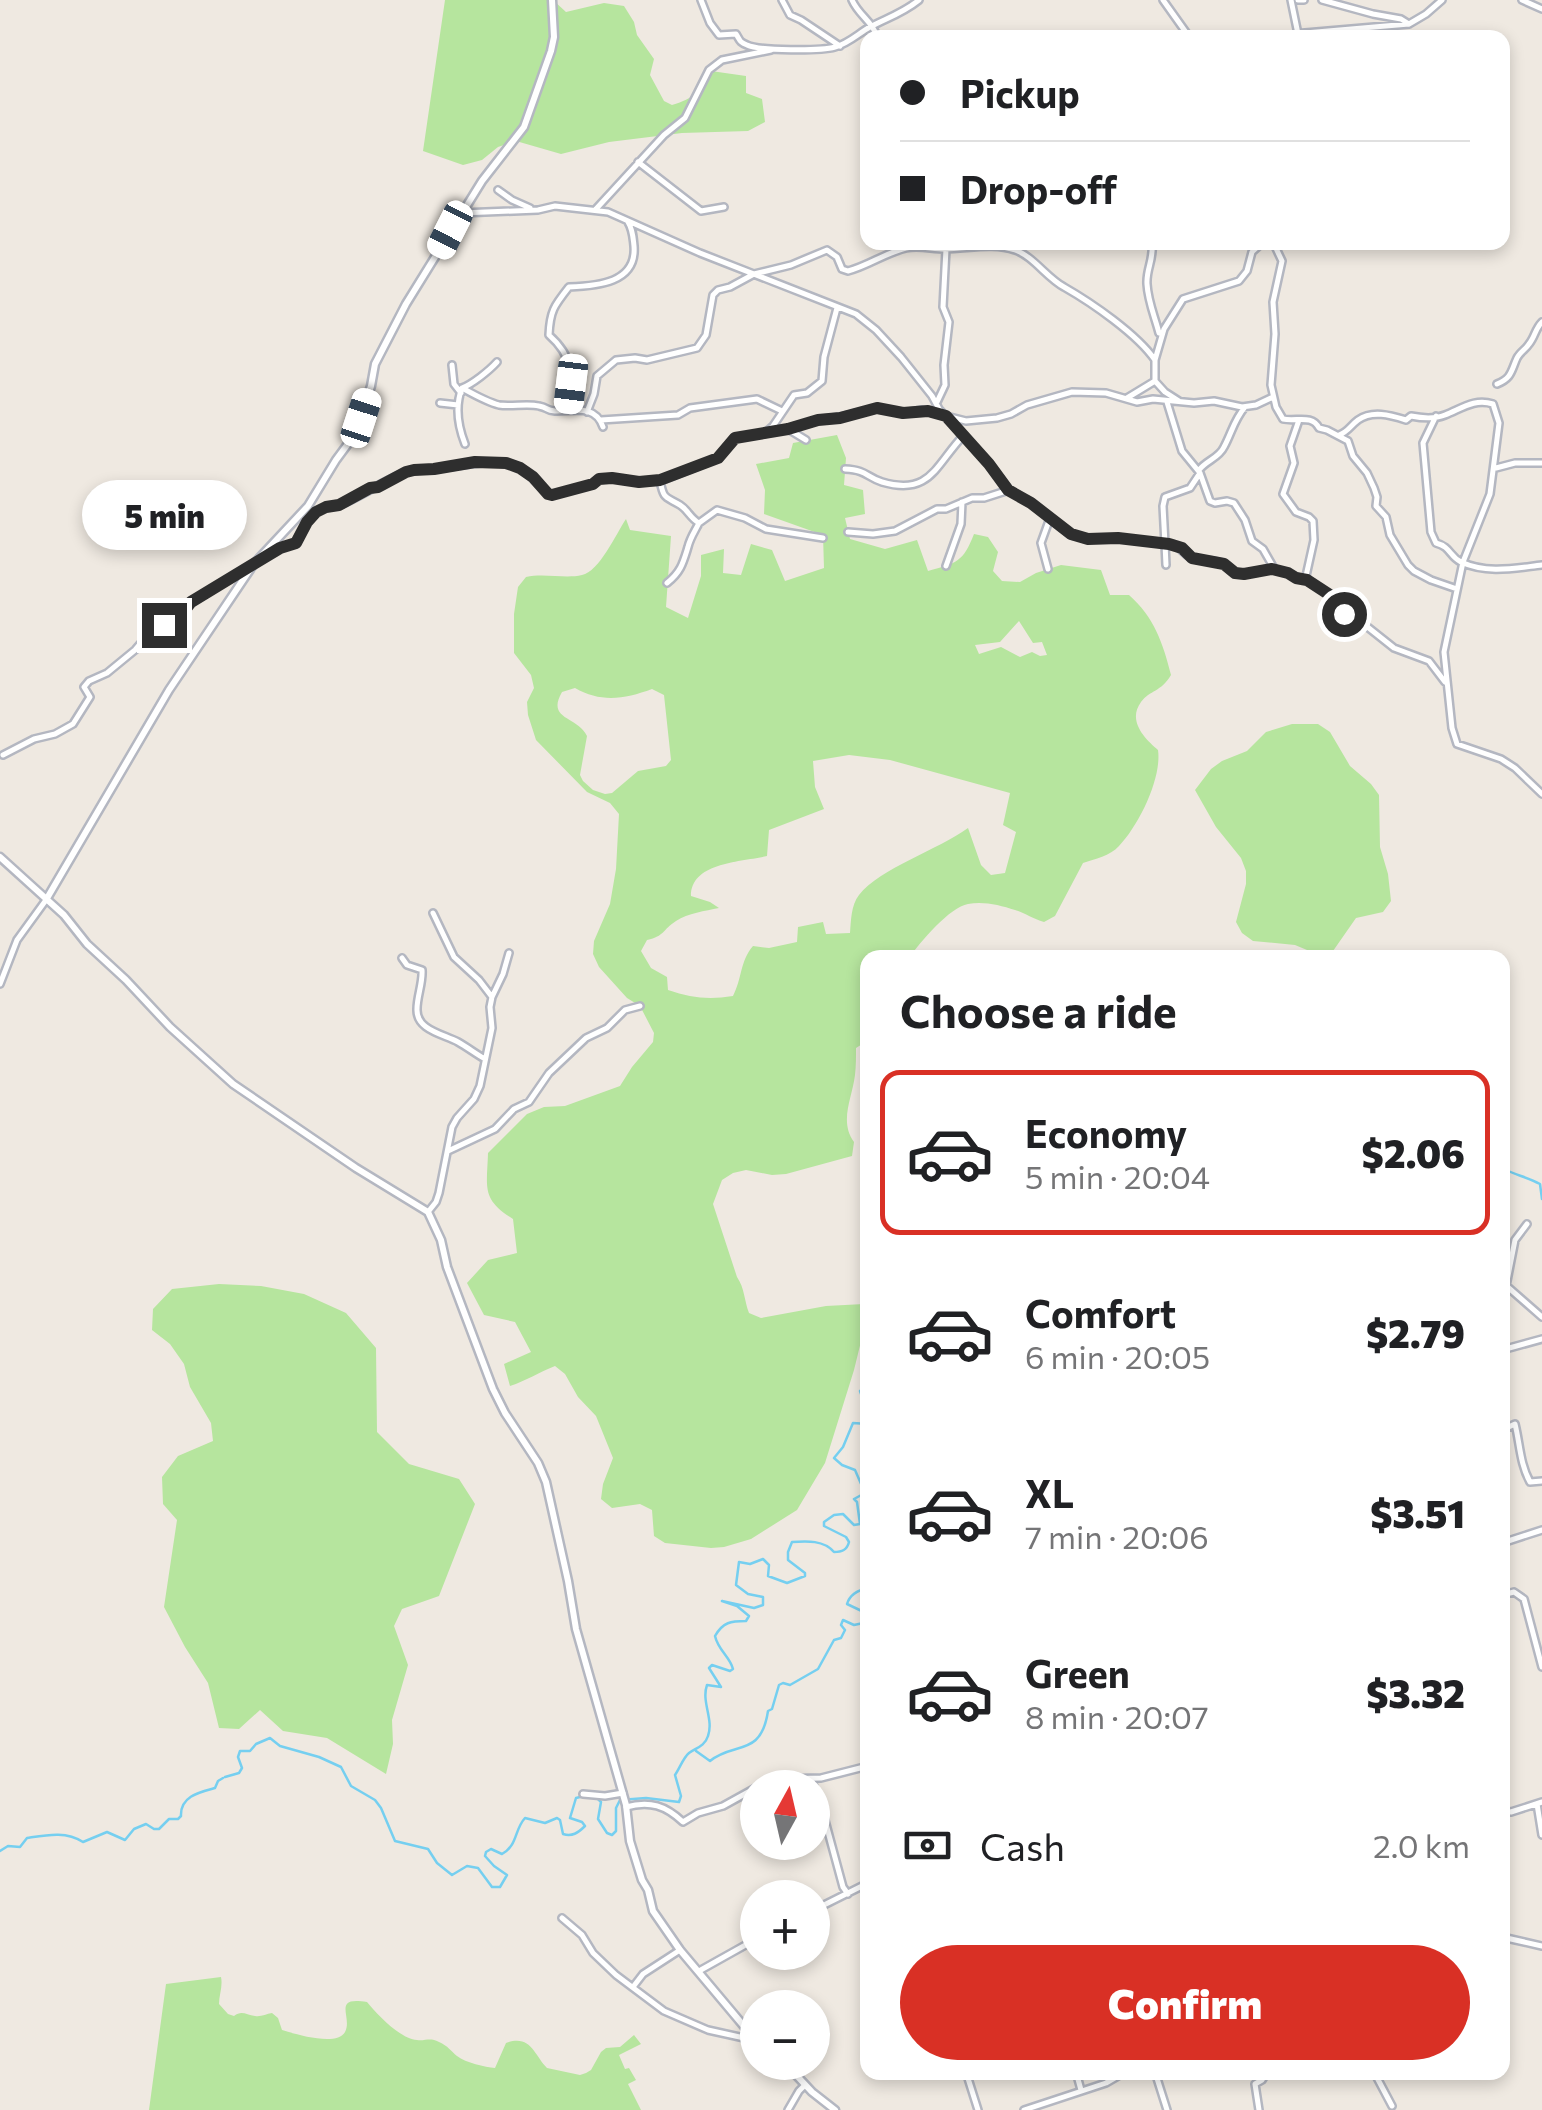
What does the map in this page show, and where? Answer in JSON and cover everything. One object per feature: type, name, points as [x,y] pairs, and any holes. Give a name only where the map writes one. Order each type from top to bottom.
[{"type":"street","points":[[0,984],[18,940],[46,900],[169,690],[253,565],[308,506],[356,433],[375,364],[406,304],[462,213],[524,127],[551,51],[552,0]]},
{"type":"street","points":[[701,0],[710,23],[720,34],[736,34],[748,46],[822,50],[840,46],[860,33]]},
{"type":"street","points":[[782,0],[790,15],[840,46]]},
{"type":"street","points":[[852,0],[875,30]]},
{"type":"street","points":[[865,30],[896,17],[919,0]]},
{"type":"street","points":[[1291,0],[1297,30]]},
{"type":"street","points":[[1322,0],[1409,24]]},
{"type":"street","points":[[1378,30],[1409,24],[1442,0]]},
{"type":"street","points":[[1522,0],[1542,10]]},
{"type":"street","points":[[1166,1],[1185,30]]},
{"type":"street","points":[[595,210],[664,134],[685,118],[710,70],[722,60],[774,50]]},
{"type":"street","points":[[638,162],[701,211],[724,207]]},
{"type":"street","points":[[498,190],[538,210]]},
{"type":"street","points":[[462,213],[555,206],[608,212],[856,314],[902,357],[1008,490],[1071,534],[1088,539],[1118,538],[1178,546],[1192,558],[1224,564],[1235,573],[1276,570],[1307,580],[1333,597],[1344,614],[1360,621],[1394,648],[1429,661],[1446,684]]},
{"type":"street","points":[[568,408],[570,365],[566,352],[549,336],[550,316],[568,287],[617,280],[628,268],[634,250],[627,220]]},
{"type":"street","points":[[587,412],[596,376],[616,360],[647,360],[697,348],[706,335],[713,295],[718,290],[827,250],[848,271],[901,250]]},
{"type":"street","points":[[937,405],[945,385],[950,322],[943,307],[946,250]]},
{"type":"street","points":[[1019,250],[1056,283],[1131,334],[1155,360]]},
{"type":"street","points":[[1153,250],[1147,284],[1160,336]]},
{"type":"street","points":[[1181,402],[1164,392],[1156,381],[1160,336],[1183,300],[1239,282],[1254,250]]},
{"type":"street","points":[[1277,250],[1282,262],[1273,302],[1271,385],[1283,419],[1310,420],[1351,444],[1353,456],[1367,472],[1378,497],[1376,506],[1386,517],[1390,535],[1408,565],[1431,580],[1457,589]]},
{"type":"street","points":[[763,434],[794,396],[807,394],[822,381],[824,357],[838,308]]},
{"type":"street","points":[[1497,384],[1514,370],[1518,357],[1533,341],[1542,322]]},
{"type":"street","points":[[465,444],[458,405],[462,390],[497,362]]},
{"type":"street","points":[[452,365],[454,384],[496,405],[539,406],[558,411],[568,408],[587,412],[602,423],[757,399],[782,411]]},
{"type":"street","points":[[1126,398],[1156,381]]},
{"type":"street","points":[[3,754],[73,724],[90,697],[84,687],[108,673],[146,636],[180,616],[191,602],[280,548],[296,543],[316,512],[406,472],[475,462],[506,463],[533,477],[552,495],[599,479],[660,480],[718,458],[735,438],[877,408],[903,413],[922,410],[966,421],[998,418],[1072,392],[1106,393],[1137,402],[1221,401],[1245,407],[1273,397]]},
{"type":"street","points":[[1339,436],[1360,418],[1371,415],[1383,413],[1406,420],[1410,416],[1447,415],[1478,401],[1493,404],[1499,423],[1490,494],[1463,562],[1444,652],[1446,684],[1457,744],[1508,762],[1542,794]]},
{"type":"street","points":[[1167,402],[1182,451],[1199,472],[1210,501],[1234,504],[1252,541],[1263,549],[1276,570]]},
{"type":"street","points":[[440,403],[458,405]]},
{"type":"street","points":[[1166,565],[1165,497],[1190,488],[1208,460],[1224,447],[1232,425],[1245,407]]},
{"type":"street","points":[[1436,416],[1423,442],[1431,532],[1436,544],[1446,546],[1459,561],[1498,570],[1542,565]]},
{"type":"street","points":[[1300,420],[1290,446],[1294,463],[1283,494],[1296,512],[1313,521],[1307,580]]},
{"type":"street","points":[[788,429],[806,440]]},
{"type":"street","points":[[845,469],[862,470],[882,482],[904,487],[915,484],[933,475],[963,436]]},
{"type":"street","points":[[1494,469],[1499,465],[1542,463]]},
{"type":"street","points":[[660,480],[668,502],[683,506],[691,519],[699,523]]},
{"type":"street","points":[[848,532],[874,534],[895,530],[926,514],[1008,490]]},
{"type":"street","points":[[946,566],[961,524],[962,502]]},
{"type":"street","points":[[667,583],[686,560],[688,542],[699,523],[717,510],[766,528],[823,538]]},
{"type":"street","points":[[1048,568],[1040,543],[1050,518]]},
{"type":"street","points":[[0,857],[64,915],[87,944],[170,1027],[233,1084],[428,1212],[493,1389],[542,1470],[576,1629],[623,1794],[630,1841],[653,1911],[680,1950],[740,2021]]},
{"type":"street","points":[[433,913],[454,958],[492,997]]},
{"type":"street","points":[[428,1212],[436,1202],[452,1127],[480,1086],[492,1028],[492,997],[509,953]]},
{"type":"street","points":[[402,958],[407,965],[422,970],[418,1020],[485,1059]]},
{"type":"street","points":[[447,1152],[495,1129],[514,1109],[529,1102],[549,1073],[586,1038],[607,1028],[625,1010],[640,1006]]},
{"type":"street","points":[[1510,1260],[1515,1240],[1528,1224]]},
{"type":"street","points":[[1510,1289],[1542,1317]]},
{"type":"street","points":[[1510,1348],[1542,1339]]},
{"type":"street","points":[[1510,1426],[1515,1424],[1521,1462],[1530,1482],[1542,1481]]},
{"type":"street","points":[[1510,1540],[1542,1530]]},
{"type":"street","points":[[1510,1593],[1520,1594],[1524,1599],[1542,1666]]},
{"type":"street","points":[[830,1776],[860,1768]]},
{"type":"street","points":[[583,1794],[623,1794]]},
{"type":"street","points":[[626,1806],[656,1804],[668,1808],[682,1822],[740,1797]]},
{"type":"street","points":[[1510,1812],[1540,1803],[1542,1835]]},
{"type":"street","points":[[830,1839],[848,1894]]},
{"type":"street","points":[[830,1902],[860,1887]]},
{"type":"street","points":[[562,1918],[616,1975],[664,2011],[712,2031],[740,2036]]},
{"type":"street","points":[[1510,1940],[1542,1946]]},
{"type":"street","points":[[698,1971],[740,1948]]},
{"type":"street","points":[[633,1987],[643,1974],[680,1950]]},
{"type":"street","points":[[800,2080],[834,2110]]},
{"type":"street","points":[[969,2080],[978,2110]]},
{"type":"street","points":[[1079,2080],[1082,2090]]},
{"type":"street","points":[[1024,2110],[1110,2080]]},
{"type":"street","points":[[1158,2080],[1167,2110]]},
{"type":"street","points":[[1259,2110],[1255,2084],[1262,2080]]},
{"type":"street","points":[[1378,2080],[1392,2106]]},
{"type":"street","points":[[788,2110],[805,2085]]},
{"type":"street","points":[[1053,2102],[1054,2110]]},
{"type":"green space","points":[[445,0],[553,0],[566,12],[604,3],[624,6],[654,59],[650,75],[664,101],[672,105],[691,97],[711,71],[746,76],[746,93],[762,99],[765,122],[748,131],[682,133],[609,142],[561,154],[516,141],[498,147],[482,160],[463,165],[423,151]]},
{"type":"green space","points":[[837,435],[846,458],[844,485],[863,490],[865,514],[845,518],[850,539],[885,549],[917,540],[928,571],[958,560],[974,534],[988,537],[998,552],[993,571],[1002,581],[1020,582],[1061,565],[1101,570],[1110,595],[1129,595],[1151,622],[1171,675],[1137,709],[1139,729],[1158,750],[1153,787],[1141,814],[1115,849],[1083,863],[1055,916],[1044,922],[997,905],[968,904],[944,918],[915,950],[860,950],[860,1045],[856,1048],[847,1118],[854,1142],[852,1156],[786,1174],[746,1170],[722,1180],[713,1204],[749,1313],[761,1318],[860,1304],[860,1346],[825,1463],[797,1510],[751,1539],[711,1548],[665,1543],[654,1536],[652,1510],[640,1504],[612,1508],[601,1499],[613,1458],[596,1416],[555,1366],[510,1386],[504,1364],[531,1352],[515,1322],[484,1315],[467,1283],[488,1260],[517,1253],[513,1219],[495,1205],[488,1192],[488,1153],[527,1114],[544,1107],[565,1106],[620,1086],[653,1042],[654,1033],[640,1006],[627,998],[599,967],[593,954],[594,941],[610,904],[619,814],[610,803],[587,792],[536,740],[527,702],[534,688],[531,675],[514,653],[514,614],[518,587],[526,577],[576,576],[588,572],[601,560],[626,519],[630,530],[671,536],[666,607],[688,618],[701,576],[701,555],[724,549],[723,573],[741,575],[751,544],[772,550],[785,581],[824,568],[823,535],[764,514],[765,490],[756,464],[789,458],[793,443]],"holes":[[[1019,621],[1033,643],[1042,642],[1047,655],[1032,652],[1020,657],[1001,647],[979,654],[975,645],[1000,642]],[[575,688],[613,698],[652,689],[664,695],[671,760],[666,766],[638,771],[612,793],[593,790],[580,775],[587,736],[558,708],[562,692]],[[849,755],[890,760],[1010,793],[1003,825],[1016,832],[1005,873],[991,875],[981,865],[968,828],[868,885],[854,903],[850,933],[826,934],[823,922],[798,927],[797,942],[769,948],[753,946],[733,996],[700,998],[668,990],[667,977],[651,968],[641,951],[647,940],[681,918],[719,908],[691,896],[699,876],[719,866],[767,856],[769,830],[824,809],[815,787],[813,761]]]},
{"type":"green space","points":[[1292,724],[1318,724],[1330,732],[1350,766],[1379,795],[1380,847],[1391,901],[1383,912],[1356,918],[1334,950],[1253,941],[1242,933],[1236,922],[1246,871],[1195,790],[1211,769],[1247,751],[1266,732]]},
{"type":"green space","points":[[219,1284],[304,1294],[346,1313],[376,1348],[377,1432],[409,1464],[459,1479],[475,1504],[439,1596],[402,1609],[394,1626],[408,1665],[392,1720],[393,1744],[386,1774],[327,1738],[283,1731],[260,1710],[239,1729],[219,1728],[208,1683],[164,1607],[177,1520],[163,1504],[162,1477],[178,1456],[213,1441],[211,1423],[190,1387],[184,1364],[170,1344],[152,1330],[153,1309],[172,1289]]},
{"type":"green space","points":[[221,1977],[219,2004],[234,2016],[272,2013],[282,2030],[334,2039],[345,2032],[346,2005],[367,2002],[389,2025],[410,2039],[436,2041],[461,2058],[495,2068],[506,2043],[521,2041],[531,2047],[547,2068],[580,2075],[591,2070],[606,2048],[620,2047],[634,2035],[641,2044],[619,2055],[636,2080],[628,2084],[641,2110],[149,2110],[166,1984]]},
{"type":"waterway","points":[[1510,1171],[1540,1184],[1542,1199]]},
{"type":"waterway","points":[[860,1423],[853,1423],[834,1458],[855,1470],[860,1482]]},
{"type":"waterway","points":[[860,1496],[854,1499],[860,1524]]},
{"type":"waterway","points":[[597,1798],[601,1802],[598,1819],[612,1835],[616,1831],[620,1800],[679,1802],[675,1775],[687,1755],[708,1736],[707,1685],[721,1687],[709,1668],[712,1665],[733,1669],[715,1636],[724,1625],[746,1621],[749,1616],[722,1601],[754,1608],[763,1605],[763,1597],[748,1594],[736,1585],[739,1562],[750,1564],[763,1559],[769,1565],[768,1576],[787,1583],[805,1576],[788,1560],[792,1542],[820,1543],[834,1552],[842,1551],[849,1542],[846,1537],[824,1526],[824,1522],[843,1514],[854,1525],[860,1524]]},
{"type":"waterway","points":[[860,1591],[847,1604],[860,1610]]},
{"type":"waterway","points":[[696,1751],[710,1761],[753,1742],[772,1709],[779,1685],[790,1685],[818,1669],[834,1640],[841,1638],[845,1630],[843,1620],[860,1624]]},
{"type":"waterway","points":[[225,1777],[239,1773],[242,1768],[240,1751],[250,1751],[270,1738],[280,1746],[319,1757],[341,1767],[351,1786],[375,1800],[395,1841],[428,1849],[452,1875],[467,1866],[478,1868],[492,1887],[500,1887],[507,1875],[494,1866],[486,1852],[491,1849],[502,1854],[507,1850],[525,1818],[545,1823],[557,1818],[563,1834],[577,1832],[585,1826],[570,1818],[576,1798],[584,1796]]},
{"type":"waterway","points":[[0,1851],[8,1846],[20,1847],[27,1838],[63,1835],[83,1842],[107,1832],[125,1840],[134,1829],[146,1824],[159,1829],[169,1819],[181,1816],[187,1799],[215,1788],[223,1778]]},
{"type":"route","points":[[164,625],[180,616],[191,602],[280,548],[296,543],[316,512],[406,472],[475,462],[506,463],[533,477],[552,495],[599,479],[648,482],[718,458],[741,436],[877,408],[903,413],[922,410],[946,416],[1008,490],[1071,534],[1088,539],[1118,538],[1178,546],[1192,558],[1224,564],[1235,573],[1272,569],[1288,573],[1333,597],[1344,614]]}]
